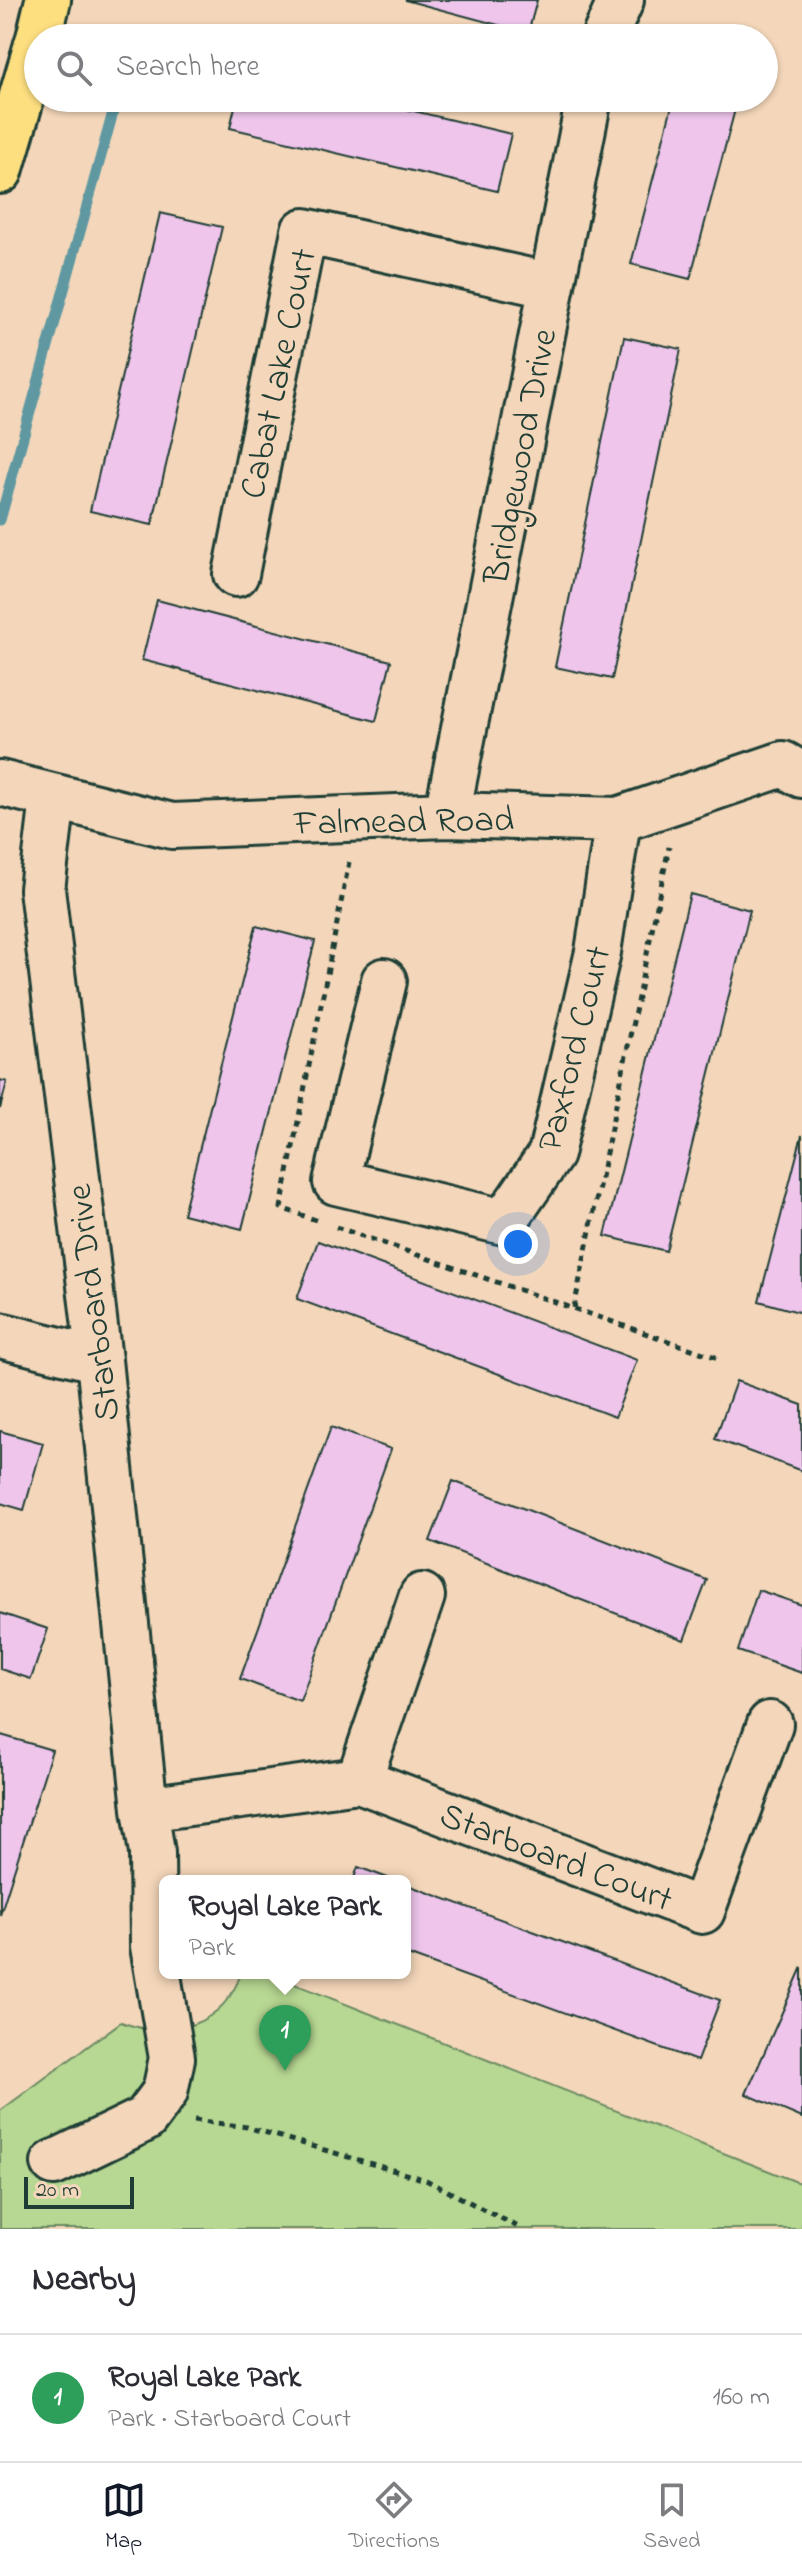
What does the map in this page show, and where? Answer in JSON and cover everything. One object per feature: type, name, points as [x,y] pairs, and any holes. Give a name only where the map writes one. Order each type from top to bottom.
[{"type":"main road","points":[[42,24],[48,0]]},
{"type":"main road","points":[[0,171],[24,88]]},
{"type":"street","points":[[610,24],[621,0]]},
{"type":"street","name":"Bridgewood Drive","points":[[447,815],[586,112]]},
{"type":"street","name":"Cabat Lake Court","points":[[236,574],[304,231],[552,286]]},
{"type":"street","name":"Falmead Road","points":[[0,783],[53,799],[172,826],[447,815],[618,820],[792,770]]},
{"type":"street","name":"Starboard Drive","points":[[53,799],[42,889],[99,1360],[152,1853],[153,1946],[172,2058],[165,2092],[145,2119]]},
{"type":"street","name":"Paxford Court","points":[[384,981],[336,1182],[504,1222],[551,1154],[598,952],[618,820]]},
{"type":"street","points":[[0,1335],[99,1360]]},
{"type":"street","points":[[359,1780],[422,1596]]},
{"type":"street","name":"Starboard Court","points":[[145,1809],[359,1780],[702,1911],[770,1724]]},
{"type":"street","points":[[54,2163],[145,2119]]},
{"type":"path","points":[[574,1308],[669,847]]},
{"type":"path","points":[[349,862],[281,1208],[718,1358]]},
{"type":"path","points":[[145,2119],[203,2121],[276,2135],[426,2180],[522,2229]]},
{"type":"green space","points":[[238,1979],[282,1979],[802,2184],[802,2229],[0,2229],[0,2111],[121,2022],[139,2028],[176,2029],[208,2017],[222,2006]]},
{"type":"building","points":[[405,0],[537,0],[530,24],[494,24]]},
{"type":"building","points":[[234,112],[418,112],[511,134],[497,191],[230,128]]},
{"type":"building","points":[[670,112],[734,112],[690,279],[631,264]]},
{"type":"building","points":[[160,213],[222,227],[152,525],[90,511]]},
{"type":"building","points":[[624,337],[681,349],[612,679],[555,667]]},
{"type":"building","points":[[157,600],[391,661],[376,721],[142,660]]},
{"type":"building","points":[[690,894],[750,910],[666,1251],[605,1236]]},
{"type":"building","points":[[256,926],[315,941],[242,1229],[183,1214]]},
{"type":"building","points":[[0,1080],[7,1082],[0,1109]]},
{"type":"building","points":[[802,1135],[802,1313],[759,1301]]},
{"type":"building","points":[[318,1241],[637,1360],[615,1417],[297,1299]]},
{"type":"building","points":[[736,1381],[802,1405],[802,1471],[715,1439]]},
{"type":"building","points":[[331,1427],[391,1449],[300,1701],[240,1679]]},
{"type":"building","points":[[0,1431],[43,1443],[24,1510],[0,1503]]},
{"type":"building","points":[[453,1481],[707,1580],[684,1640],[430,1541]]},
{"type":"building","points":[[758,1590],[802,1605],[802,1673],[738,1651]]},
{"type":"building","points":[[0,1613],[48,1629],[31,1679],[0,1669]]},
{"type":"building","points":[[0,1737],[52,1750],[0,1915]]},
{"type":"building","points":[[358,1867],[380,1875],[355,1875]]},
{"type":"building","points":[[411,1886],[720,2000],[697,2061],[411,1956]]},
{"type":"building","points":[[802,1967],[802,2118],[746,2094]]},
{"type":"waterway","points":[[0,520],[113,112]]},
{"type":"place","name":"Royal Lake Park","points":[[285,2071]]}]
